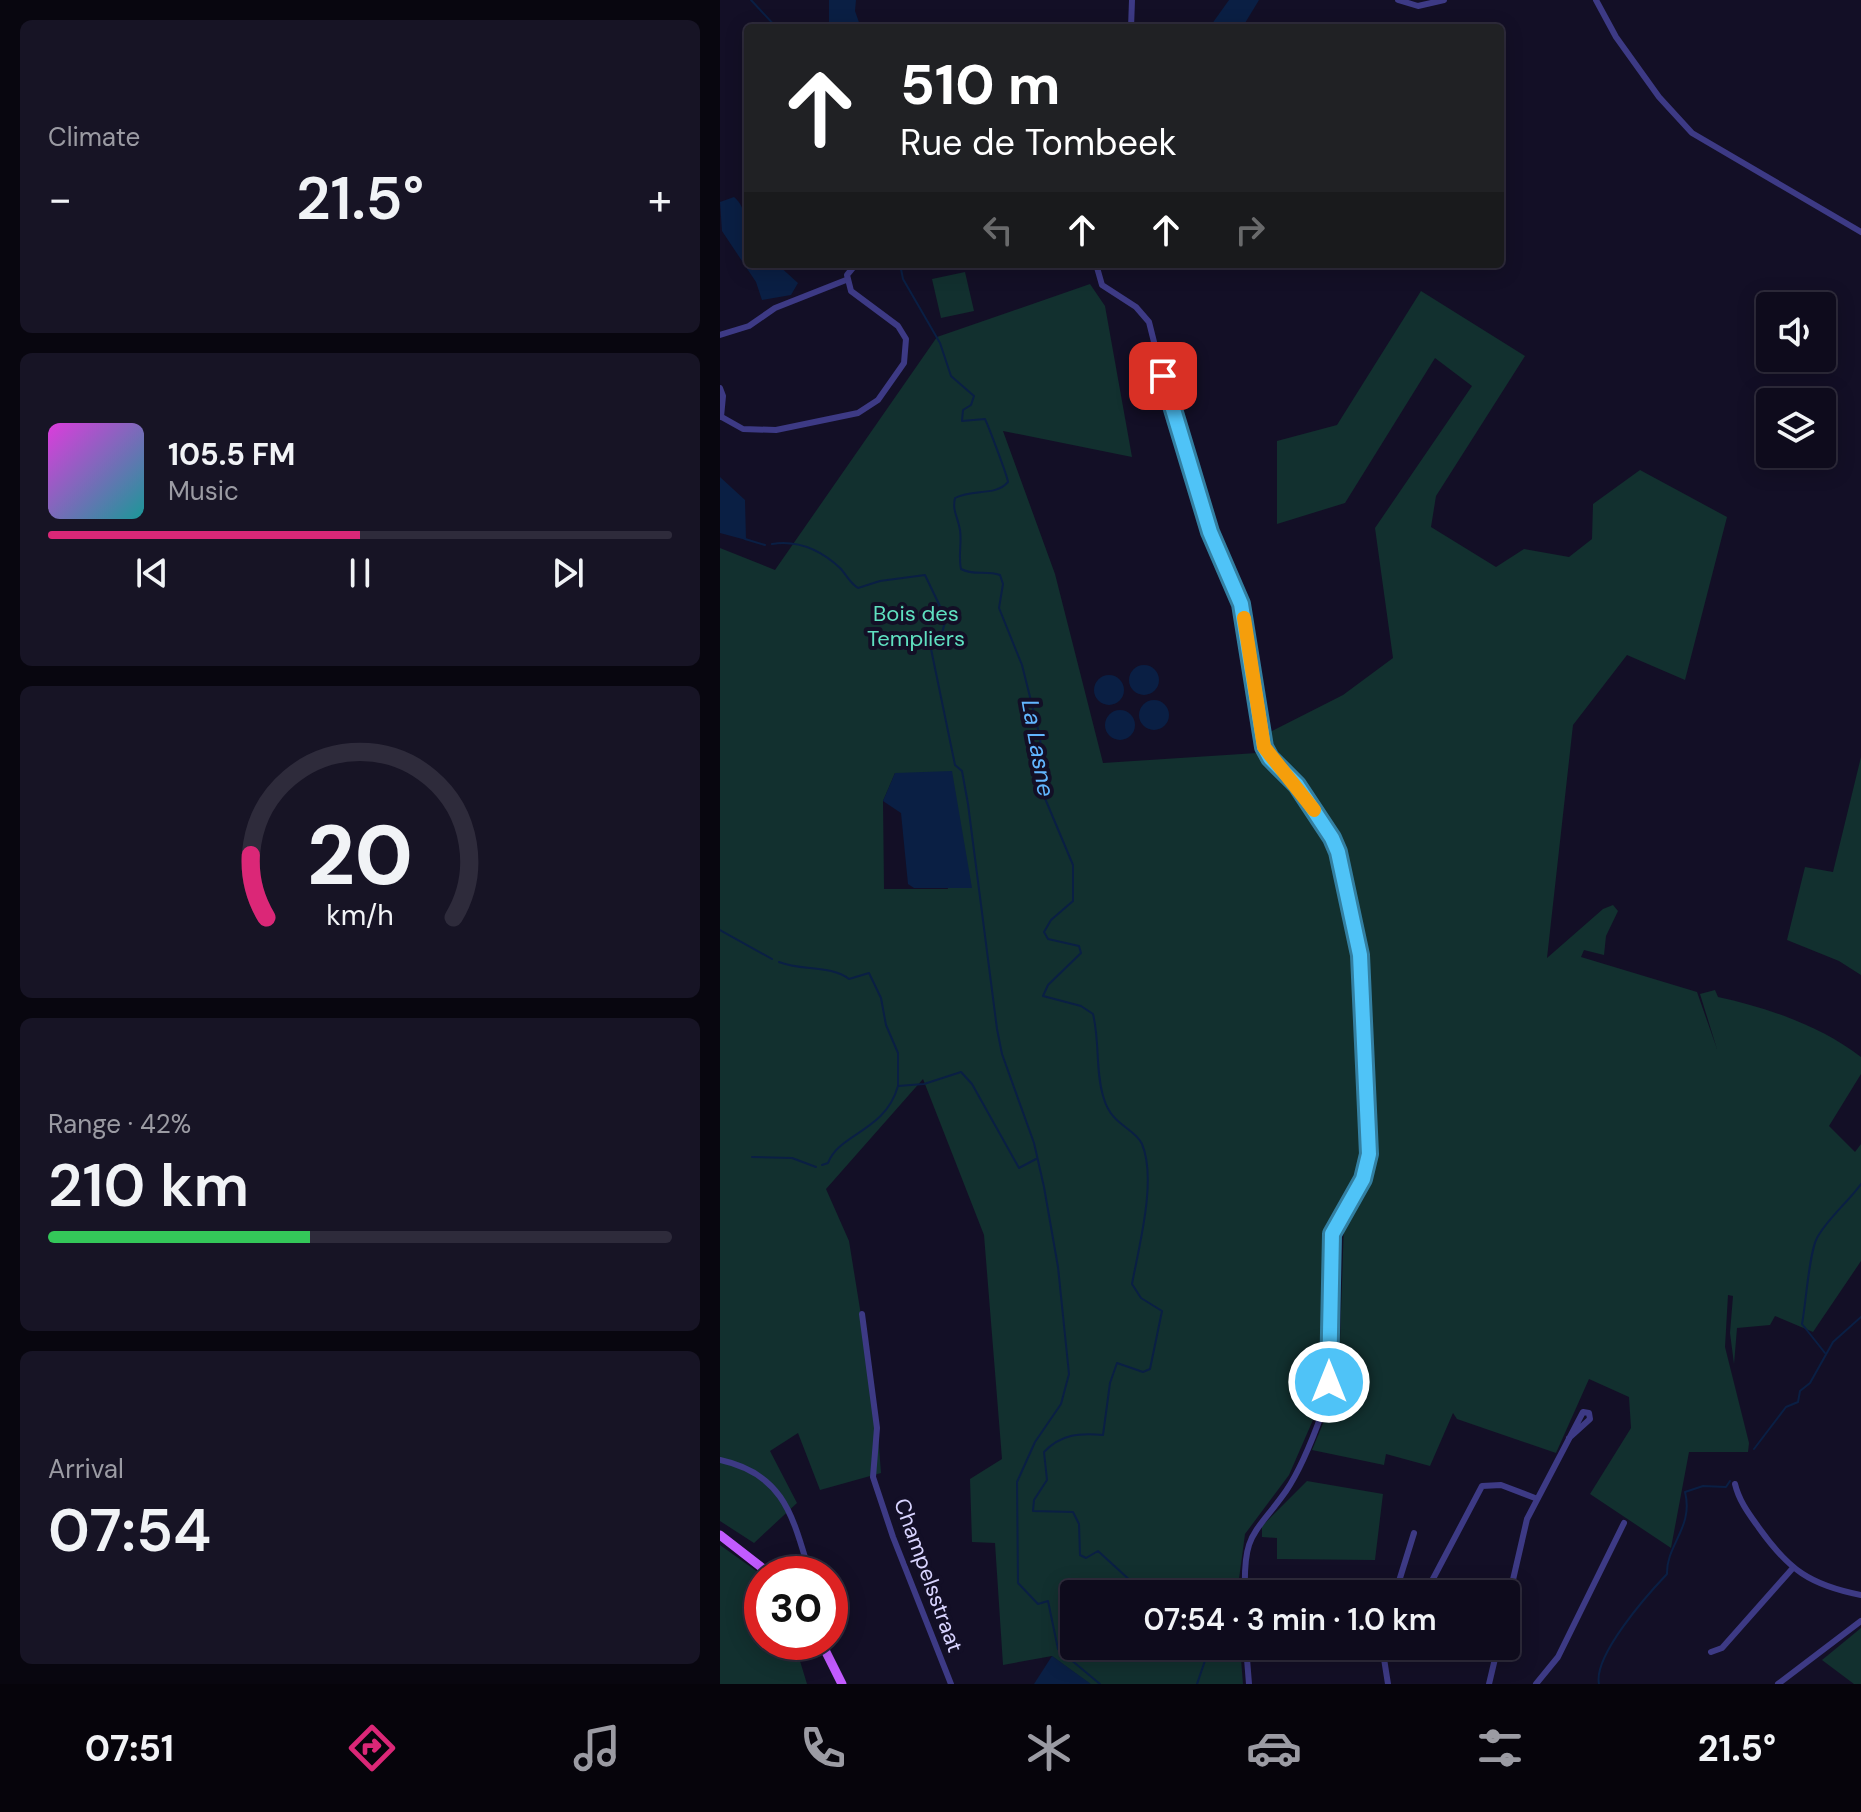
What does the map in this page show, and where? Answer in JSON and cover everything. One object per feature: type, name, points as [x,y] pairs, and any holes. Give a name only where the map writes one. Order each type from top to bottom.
[{"type":"main road","points":[[720,1535],[747,1556]]},
{"type":"main road","points":[[830,1660],[842,1684]]},
{"type":"street","points":[[1131,24],[1132,0]]},
{"type":"street","points":[[1398,0],[1418,6],[1444,0]]},
{"type":"street","points":[[1596,0],[1616,37],[1659,97],[1692,133],[1861,232]]},
{"type":"street","points":[[720,335],[749,326],[775,308],[846,280],[853,268]]},
{"type":"street","points":[[1097,268],[1102,285],[1136,307],[1149,322],[1173,418],[1210,532],[1241,604],[1259,734],[1270,758],[1297,785],[1332,838],[1360,955],[1369,1154],[1363,1179],[1332,1234],[1327,1398],[1294,1478],[1251,1536],[1245,1580]]},
{"type":"street","points":[[720,388],[723,396],[720,417],[743,429],[776,430],[858,413],[886,392],[904,363],[906,339],[898,326],[854,296],[846,280]]},
{"type":"street","name":"Champelsstraat","points":[[862,1314],[877,1428],[874,1478],[893,1537],[951,1684]]},
{"type":"street","points":[[1514,1580],[1535,1498],[1569,1438]]},
{"type":"street","points":[[720,1460],[748,1469],[775,1488],[786,1503],[804,1556]]},
{"type":"street","points":[[1735,1484],[1744,1507],[1792,1569],[1821,1585],[1861,1595]]},
{"type":"street","points":[[1432,1580],[1482,1486],[1501,1485],[1535,1498]]},
{"type":"street","points":[[1536,1684],[1558,1657],[1624,1523]]},
{"type":"street","points":[[1399,1580],[1414,1533]]},
{"type":"street","points":[[1711,1652],[1722,1648],[1792,1569]]},
{"type":"street","points":[[1778,1684],[1861,1621]]},
{"type":"street","points":[[1247,1660],[1249,1684]]},
{"type":"street","points":[[1384,1660],[1388,1684]]},
{"type":"street","points":[[1489,1684],[1495,1660]]},
{"type":"green space","points":[[965,272],[974,311],[941,318],[932,279]]},
{"type":"green space","name":"Bois des Templiers","points":[[1090,284],[1105,306],[1132,457],[1003,431],[1055,574],[1103,763],[1257,753],[1282,774],[1264,735],[1343,695],[1393,658],[1375,528],[1472,386],[1435,358],[1345,503],[1277,524],[1277,441],[1337,425],[1421,291],[1525,356],[1436,496],[1431,527],[1496,567],[1524,549],[1569,557],[1592,539],[1593,504],[1640,470],[1727,517],[1685,680],[1627,655],[1573,725],[1547,958],[1603,909],[1613,905],[1618,911],[1606,936],[1604,955],[1584,950],[1581,957],[1697,992],[1717,1049],[1700,994],[1715,990],[1718,997],[1774,1012],[1810,1027],[1861,1057],[1861,1074],[1829,1126],[1855,1152],[1861,1144],[1861,1261],[1813,1332],[1775,1316],[1770,1325],[1737,1328],[1734,1364],[1730,1333],[1733,1296],[1728,1295],[1725,1347],[1749,1443],[1748,1452],[1689,1452],[1671,1548],[1590,1494],[1631,1428],[1629,1397],[1589,1379],[1556,1453],[1457,1419],[1453,1413],[1430,1466],[1386,1454],[1384,1465],[1312,1450],[1332,1402],[1339,1371],[1344,1223],[1371,1177],[1374,1149],[1361,931],[1340,850],[1328,837],[1355,951],[1353,988],[1361,1151],[1360,1171],[1325,1238],[1324,1381],[1316,1413],[1289,1475],[1245,1534],[1239,1580],[1060,1580],[1060,1660],[1241,1660],[1243,1684],[1090,1684],[1052,1656],[1003,1665],[995,1543],[972,1542],[970,1479],[1002,1459],[984,1235],[923,1079],[826,1189],[849,1241],[876,1408],[881,1473],[820,1490],[798,1433],[770,1451],[797,1503],[754,1543],[720,1521],[720,548],[775,570],[937,337]],"holes":[[[895,773],[911,773],[948,889],[884,889],[883,801]]]},
{"type":"green space","points":[[1861,757],[1861,975],[1839,961],[1787,940],[1805,867],[1833,872]]},
{"type":"green space","points":[[1307,1481],[1383,1494],[1375,1560],[1277,1559],[1277,1538],[1262,1537],[1262,1526]]},
{"type":"green space","points":[[720,1545],[744,1562],[744,1660],[800,1660],[807,1684],[720,1684]]},
{"type":"green space","points":[[1861,1628],[1861,1684],[1854,1684],[1822,1660]]},
{"type":"water","points":[[829,0],[856,0],[855,11],[860,24],[829,24]]},
{"type":"water","points":[[1229,0],[1259,0],[1244,24],[1212,24]]},
{"type":"water","points":[[734,197],[743,210],[744,264],[722,231],[720,202]]},
{"type":"water","points":[[747,268],[781,268],[798,283],[791,295],[762,300]]},
{"type":"water","points":[[720,477],[745,500],[746,540],[720,533]]},
{"type":"water","points":[[1144,665],[1155,669],[1159,680],[1155,691],[1144,695],[1133,691],[1129,680],[1133,669]]},
{"type":"water","points":[[1109,675],[1120,679],[1124,690],[1120,701],[1109,705],[1098,701],[1094,690],[1098,679]]},
{"type":"water","points":[[1154,700],[1165,704],[1169,715],[1165,726],[1154,730],[1143,726],[1139,715],[1143,704]]},
{"type":"water","points":[[1120,710],[1131,714],[1135,725],[1131,736],[1120,740],[1109,736],[1105,725],[1109,714]]},
{"type":"water","points":[[952,771],[972,888],[914,888],[908,884],[901,813],[883,801],[895,773]]},
{"type":"water","points":[[1052,1656],[1091,1684],[1034,1684]]},
{"type":"waterway","name":"La Lasne","points":[[751,0],[773,24]]},
{"type":"waterway","name":"La Lasne","points":[[901,268],[903,279],[940,343],[951,376],[974,396],[971,405],[963,410],[962,421],[985,419],[1008,482],[997,489],[955,498],[954,507],[960,530],[961,569],[1000,575],[1003,584],[999,608],[1022,665],[1040,737],[1044,796],[1073,865],[1073,901],[1051,920],[1044,932],[1048,939],[1079,946],[1081,953],[1048,985],[1043,996],[1081,1006],[1093,1014],[1104,1099],[1112,1115],[1139,1139],[1146,1159],[1145,1213],[1132,1284],[1141,1298],[1162,1311],[1150,1369],[1143,1372],[1117,1363],[1110,1383],[1103,1435],[1071,1436],[1057,1441],[1044,1452],[1047,1480],[1034,1500],[1033,1511],[1073,1512],[1079,1524],[1080,1555],[1086,1558],[1098,1551],[1130,1580]]},
{"type":"waterway","points":[[745,539],[765,545]]},
{"type":"waterway","points":[[772,544],[800,545],[817,552],[841,569],[858,588],[880,581],[925,575],[946,619],[939,643],[930,644],[955,765],[962,771],[968,804],[1002,1054],[1034,1143],[1044,1187],[1058,1267],[1069,1374],[1061,1404],[1035,1442],[1017,1482],[1018,1583],[1038,1604],[1048,1601],[1058,1649],[1100,1684]]},
{"type":"waterway","points":[[720,930],[772,959]]},
{"type":"waterway","points":[[779,962],[834,972],[849,979],[869,973],[881,998],[886,1025],[898,1053],[898,1086],[924,1084],[961,1072],[972,1084],[1019,1168],[1036,1159]]},
{"type":"waterway","points":[[822,1165],[883,1113],[898,1086]]},
{"type":"waterway","points":[[752,1157],[792,1158],[816,1167]]},
{"type":"waterway","points":[[1825,1353],[1802,1324],[1812,1255],[1821,1231],[1861,1184]]},
{"type":"waterway","points":[[1754,1449],[1786,1407],[1798,1402],[1800,1391],[1810,1383],[1833,1342],[1861,1317]]},
{"type":"waterway","points":[[1599,1684],[1599,1672],[1613,1642],[1667,1574],[1671,1554],[1686,1516],[1685,1492],[1703,1486],[1726,1487],[1730,1481]]},
{"type":"waterway","name":"La Lasne","points":[[1197,1684],[1205,1660]]},
{"type":"slow traffic","points":[[1244,618],[1259,734],[1270,758],[1297,785],[1314,810]]},
{"type":"route","points":[[1163,376],[1173,418],[1210,532],[1241,604],[1259,734],[1270,758],[1297,785],[1332,838],[1338,852],[1360,955],[1369,1154],[1363,1179],[1332,1234],[1329,1382]]}]
